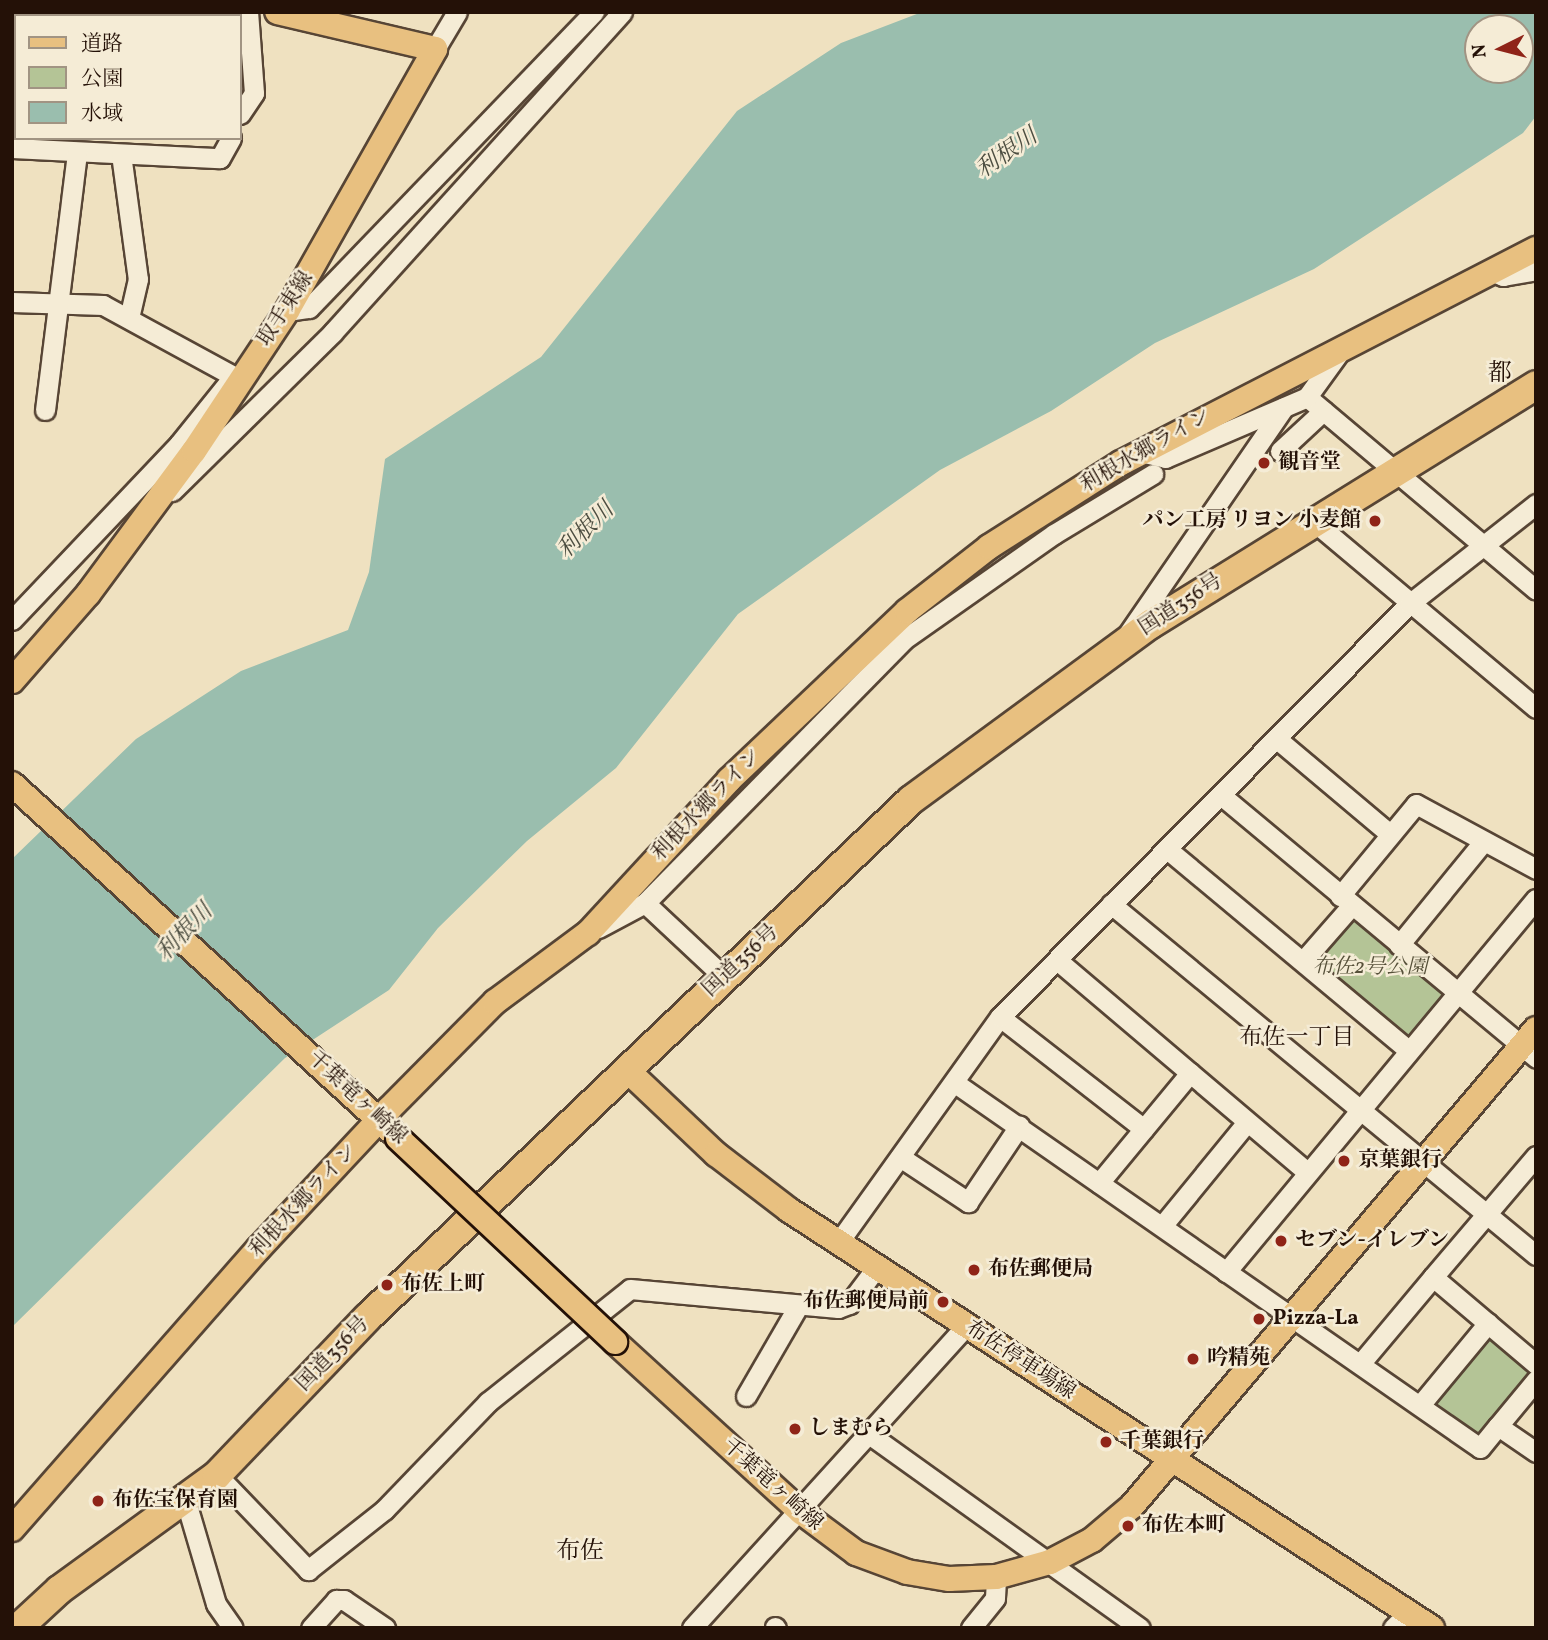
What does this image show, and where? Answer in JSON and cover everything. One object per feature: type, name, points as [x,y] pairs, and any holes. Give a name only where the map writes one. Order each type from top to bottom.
[{"type":"highway","name":"国道356号","points":[[18,1628],[59,1590],[186,1502],[217,1475],[367,1318],[911,800],[1121,644],[1312,520],[1536,384]]},
{"type":"main road","points":[[277,12],[435,49]]},
{"type":"main road","name":"取手東線","points":[[12,681],[158,503],[287,311],[435,49]]},
{"type":"main road","name":"利根水郷ライン","points":[[12,1529],[374,1113],[495,1002],[588,933],[654,859],[907,611],[989,547],[1140,452],[1536,249]]},
{"type":"main road","name":"千葉竜ヶ崎線","points":[[12,784],[374,1113],[615,1342],[802,1512],[840,1544],[887,1566],[949,1579],[996,1577],[1050,1562],[1116,1522],[1173,1460],[1421,1164],[1531,1045]]},
{"type":"main road","name":"布佐停車場線","points":[[626,1069],[716,1154],[838,1243],[1173,1460],[1401,1620],[1433,1628]]},
{"type":"street","points":[[242,111],[254,93],[248,12]]},
{"type":"street","points":[[435,49],[457,12]]},
{"type":"street","points":[[158,503],[333,332],[622,12]]},
{"type":"street","points":[[287,311],[309,308],[590,13]]},
{"type":"street","points":[[12,148],[220,158],[230,140]]},
{"type":"street","points":[[45,410],[62,303],[77,152]]},
{"type":"street","points":[[121,154],[138,279],[130,315]]},
{"type":"street","points":[[1491,271],[1503,276],[1536,270]]},
{"type":"street","points":[[12,302],[103,304],[130,315],[239,379]]},
{"type":"street","points":[[1140,452],[1165,458],[1307,397],[1345,345]]},
{"type":"street","points":[[12,620],[179,444],[227,383],[239,379]]},
{"type":"street","points":[[1307,397],[1397,470],[1536,590]]},
{"type":"street","points":[[1121,644],[1283,407]]},
{"type":"street","points":[[1280,451],[1323,411]]},
{"type":"street","points":[[588,933],[645,902],[903,640],[1043,541],[1153,474]]},
{"type":"street","points":[[838,1243],[1000,1017],[1222,796],[1409,604],[1480,542],[1536,503]]},
{"type":"street","points":[[1312,520],[1536,708]]},
{"type":"street","points":[[1278,739],[1390,834]]},
{"type":"street","points":[[1222,796],[1456,994],[1531,1045]]},
{"type":"street","points":[[1303,961],[1390,834],[1416,804],[1536,869]]},
{"type":"street","points":[[1399,945],[1483,842]]},
{"type":"street","points":[[1167,849],[1408,1050]]},
{"type":"street","points":[[645,902],[654,859]]},
{"type":"street","points":[[1226,1272],[1306,1171],[1536,899]]},
{"type":"street","points":[[645,902],[724,977]]},
{"type":"street","points":[[1111,904],[1421,1164],[1536,1255]]},
{"type":"street","points":[[1058,960],[1306,1171]]},
{"type":"street","points":[[1000,1017],[1144,1129]]},
{"type":"street","points":[[1099,1183],[1190,1073]]},
{"type":"street","points":[[955,1083],[1162,1226],[1291,1320],[1421,1404],[1480,1448],[1536,1380]]},
{"type":"street","points":[[1162,1226],[1247,1122]]},
{"type":"street","points":[[900,1157],[968,1202],[1019,1126]]},
{"type":"street","points":[[1360,1364],[1535,1158]]},
{"type":"street","points":[[217,1475],[308,1570],[384,1510],[488,1402],[630,1289],[797,1308],[849,1304],[876,1268]]},
{"type":"street","points":[[1433,1277],[1536,1364]]},
{"type":"street","points":[[746,1396],[797,1308]]},
{"type":"street","points":[[1421,1404],[1488,1323]]},
{"type":"street","points":[[692,1628],[802,1512],[966,1326]]},
{"type":"street","points":[[1498,1426],[1536,1452]]},
{"type":"street","points":[[869,1434],[1140,1628]]},
{"type":"street","points":[[186,1502],[216,1604],[233,1628]]},
{"type":"street","points":[[971,1628],[995,1598],[996,1577]]},
{"type":"street","points":[[311,1628],[336,1600],[344,1600],[385,1628]]},
{"type":"green space","name":"布佐2号公園","points":[[1350,911],[1443,989],[1444,996],[1407,1039],[1311,959]]},
{"type":"green space","points":[[1490,1331],[1535,1370],[1479,1437],[1430,1403]]},
{"type":"water","name":"利根川","points":[[922,12],[1536,12],[1536,116],[1523,133],[1314,269],[1155,343],[1051,411],[940,470],[738,614],[616,768],[527,841],[438,928],[389,990],[285,1058],[12,1327],[12,859],[136,739],[241,671],[348,630],[369,572],[385,459],[541,357],[737,111],[841,43]]},
{"type":"place","name":"観音堂","points":[[1264,463]]},
{"type":"place","name":"パン工房 リヨン 小麦館","points":[[1375,521]]},
{"type":"place","name":"京葉銀行","points":[[1344,1161]]},
{"type":"place","name":"セブン-イレブン","points":[[1281,1241]]},
{"type":"place","name":"布佐郵便局","points":[[974,1270]]},
{"type":"place","name":"布佐上町","points":[[387,1285]]},
{"type":"place","name":"布佐郵便局前","points":[[943,1302]]},
{"type":"place","name":"Pizza-La","points":[[1259,1319]]},
{"type":"place","name":"吟精苑","points":[[1193,1359]]},
{"type":"place","name":"しまむら","points":[[795,1429]]},
{"type":"place","name":"千葉銀行","points":[[1106,1442]]},
{"type":"place","name":"布佐宝保育園","points":[[98,1501]]},
{"type":"place","name":"布佐本町","points":[[1128,1526]]},
{"type":"district","name":"都","points":[[1500,375]]},
{"type":"district","name":"布佐一丁目","points":[[1297,1038]]},
{"type":"district","name":"布佐","points":[[580,1553]]}]
